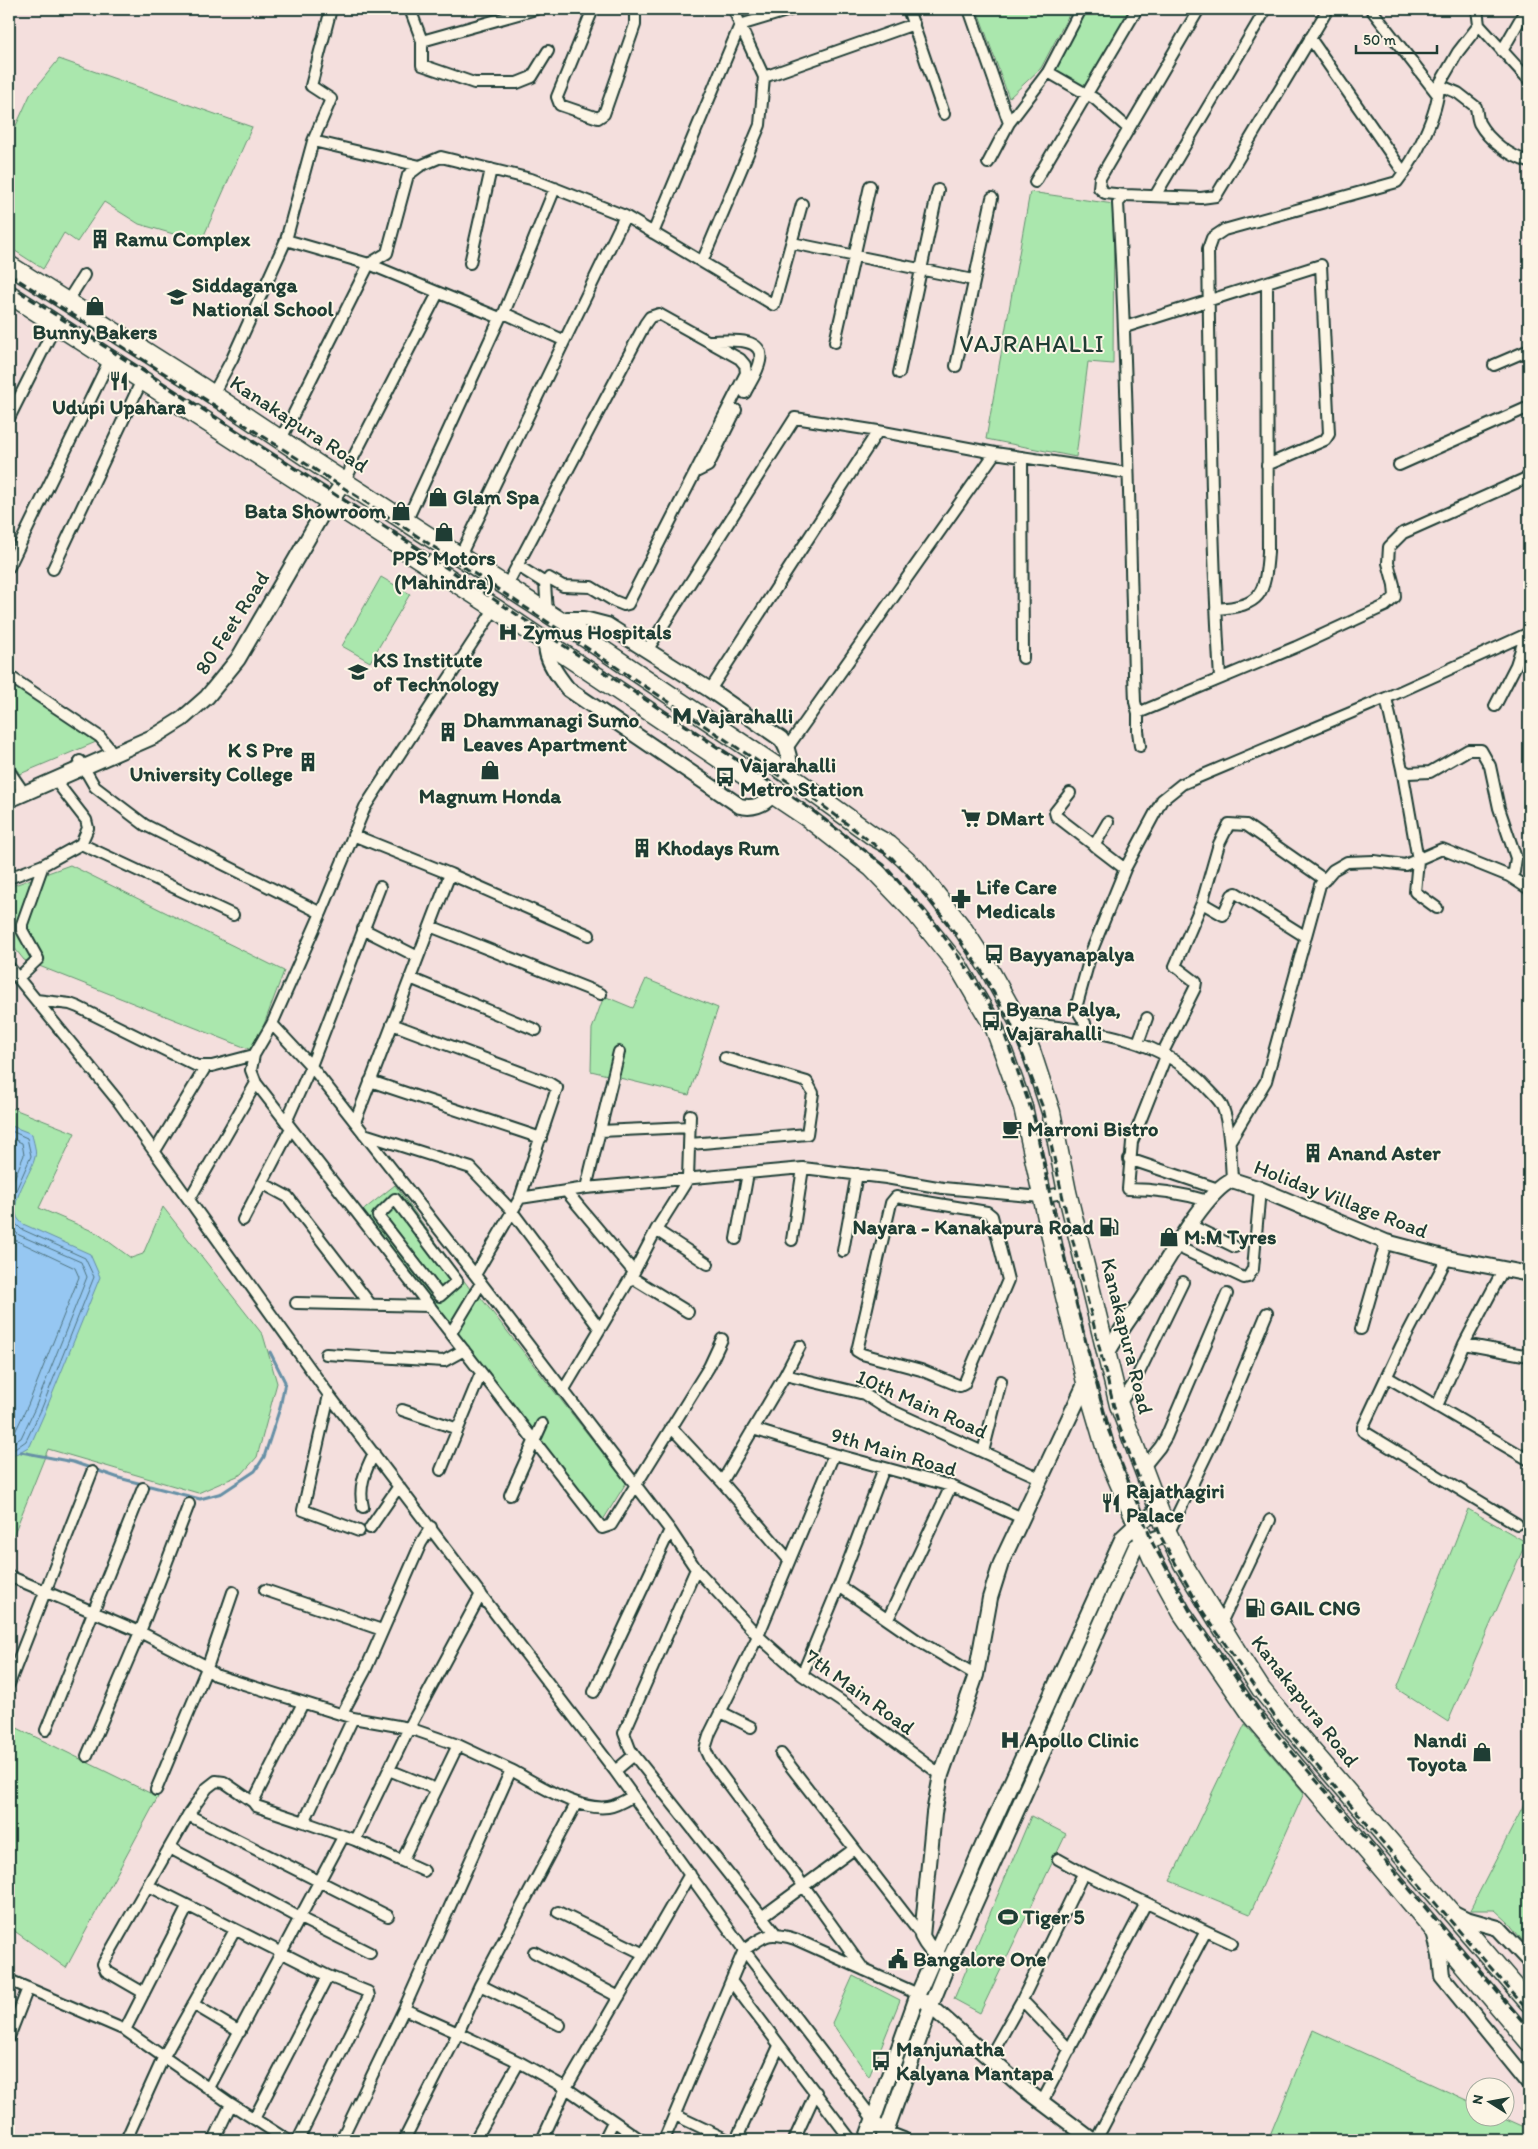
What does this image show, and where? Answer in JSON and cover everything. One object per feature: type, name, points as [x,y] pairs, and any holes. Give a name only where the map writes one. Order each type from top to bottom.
[{"type":"highway","name":"Kanakapura Road","points":[[9,265],[213,394],[563,623],[789,776],[873,836],[889,845],[916,869],[963,929],[989,969],[1019,1023],[1045,1090],[1058,1140],[1067,1192],[1119,1405],[1168,1534],[1220,1624],[1261,1689],[1294,1730],[1529,2003]]},
{"type":"highway","points":[[9,294],[495,608],[808,818],[872,868],[917,915],[958,966],[991,1021],[1002,1046],[1023,1107],[1041,1197],[1086,1382],[1109,1460],[1145,1543],[1182,1613],[1252,1715],[1529,2042]]},
{"type":"highway","points":[[777,797],[789,776]]},
{"type":"highway","points":[[1417,1910],[1437,1895]]},
{"type":"street","points":[[213,394],[232,359],[286,240],[313,141],[332,99],[311,86],[331,9]]},
{"type":"street","points":[[410,9],[422,41],[422,65],[474,83],[517,83],[532,76],[548,51]]},
{"type":"street","points":[[422,41],[536,9]]},
{"type":"street","points":[[593,9],[557,98],[560,105],[598,118],[604,114],[635,25],[635,9]]},
{"type":"street","points":[[702,262],[760,125],[764,77],[734,9]]},
{"type":"street","points":[[740,25],[793,9]]},
{"type":"street","points":[[908,9],[944,114]]},
{"type":"street","points":[[968,9],[1009,123]]},
{"type":"street","points":[[988,163],[1009,123],[1048,72],[1081,9]]},
{"type":"street","points":[[1035,182],[1137,9]]},
{"type":"street","points":[[1199,9],[1100,178],[1099,188],[1106,193],[1201,198],[1216,196],[1328,9]]},
{"type":"street","points":[[1155,196],[1266,9]]},
{"type":"street","points":[[1371,9],[1438,90],[1458,94],[1476,107],[1478,122],[1497,144],[1516,158],[1529,162]]},
{"type":"street","points":[[1477,9],[1479,25],[1529,80]]},
{"type":"street","points":[[1502,51],[1526,9]]},
{"type":"street","points":[[764,77],[914,24]]},
{"type":"street","points":[[653,233],[740,25]]},
{"type":"street","points":[[1220,678],[1210,415],[1208,249],[1212,238],[1224,230],[1397,182],[1404,173],[1424,134],[1438,90],[1458,52],[1479,25]]},
{"type":"street","points":[[1310,38],[1404,173]]},
{"type":"street","points":[[1048,72],[1086,94],[1129,129]]},
{"type":"street","points":[[313,141],[420,166]]},
{"type":"street","points":[[281,439],[369,264],[387,253],[408,175],[420,166],[441,157],[531,179],[555,188],[625,216],[774,305],[802,204]]},
{"type":"street","points":[[470,263],[491,169]]},
{"type":"street","points":[[835,342],[870,186]]},
{"type":"street","points":[[406,522],[502,316],[555,188]]},
{"type":"street","points":[[898,373],[938,190]]},
{"type":"street","points":[[1125,195],[1118,203],[1125,327],[1127,473],[1135,702],[1138,713],[1140,746]]},
{"type":"street","points":[[956,366],[992,198]]},
{"type":"street","points":[[460,556],[563,340],[625,216]]},
{"type":"street","points":[[286,240],[369,264],[438,293],[563,340]]},
{"type":"street","points":[[792,243],[973,280]]},
{"type":"street","points":[[1125,327],[1321,265],[1330,428],[1325,440],[1267,465]]},
{"type":"street","points":[[67,302],[84,275]]},
{"type":"street","points":[[1216,609],[1241,606],[1254,600],[1262,592],[1266,580],[1268,552],[1267,282]]},
{"type":"street","points":[[340,478],[341,467],[352,460],[438,293]]},
{"type":"street","points":[[506,587],[650,317],[658,314],[740,359],[745,366],[746,373],[628,604],[614,601],[591,587],[563,586],[549,578],[545,583],[547,613]]},
{"type":"street","points":[[9,418],[56,324]]},
{"type":"street","points":[[708,341],[746,341],[756,346],[760,354],[760,362],[745,393]]},
{"type":"street","points":[[1494,365],[1529,350]]},
{"type":"street","points":[[9,567],[110,359]]},
{"type":"street","points":[[52,569],[142,380]]},
{"type":"street","points":[[1399,465],[1529,407]]},
{"type":"street","points":[[696,472],[708,466],[736,410]]},
{"type":"street","points":[[648,649],[795,418],[878,431],[994,453],[1127,473]]},
{"type":"street","points":[[710,690],[878,431]]},
{"type":"street","points":[[788,748],[994,453]]},
{"type":"street","points":[[1022,457],[1023,658]]},
{"type":"street","points":[[1138,713],[1296,647],[1386,606],[1395,597],[1394,584],[1388,563],[1388,546],[1403,533],[1529,477]]},
{"type":"street","name":"80 Feet Road","points":[[9,800],[55,780],[108,748],[165,721],[190,703],[213,680],[232,655],[340,478]]},
{"type":"street","name":"80 Feet Road","points":[[14,790],[155,736],[195,708],[218,685],[238,659],[327,499]]},
{"type":"street","points":[[518,566],[545,583]]},
{"type":"street","points":[[495,608],[364,807],[321,913],[272,1024],[254,1055],[250,1070],[256,1083],[288,1125],[602,1528],[611,1524],[709,1367],[722,1340]]},
{"type":"street","points":[[563,623],[567,619],[584,619],[607,625],[648,649],[710,690],[781,740],[788,748],[789,776]]},
{"type":"street","points":[[1086,1030],[1081,1014],[1076,1012],[1077,1002],[1092,950],[1126,870],[1162,800],[1182,784],[1386,698],[1528,633]]},
{"type":"street","points":[[1495,706],[1516,665],[1528,633]]},
{"type":"street","points":[[547,644],[546,650],[556,674],[568,689],[740,806],[752,808],[777,797]]},
{"type":"street","points":[[9,676],[100,737],[108,748]]},
{"type":"street","points":[[1386,698],[1402,769],[1418,860],[1415,892],[1438,908]]},
{"type":"street","points":[[1402,769],[1408,773],[1430,772],[1468,750],[1481,750],[1490,766],[1499,808],[1516,858],[1514,872],[1509,876]]},
{"type":"street","points":[[81,764],[95,787],[145,825],[321,913]]},
{"type":"street","points":[[9,771],[14,790]]},
{"type":"street","points":[[9,878],[43,865],[81,844],[88,828],[86,820],[55,780]]},
{"type":"street","points":[[1070,793],[1055,812],[1056,816],[1126,870]]},
{"type":"street","points":[[1094,846],[1108,822]]},
{"type":"street","points":[[1208,1201],[1187,1194],[1156,1189],[1128,1189],[1129,1159],[1139,1122],[1164,1055],[1195,988],[1196,982],[1175,966],[1202,903],[1218,844],[1229,824],[1246,825],[1325,880]]},
{"type":"street","points":[[353,835],[450,874],[589,935]]},
{"type":"street","points":[[81,844],[233,915]]},
{"type":"street","points":[[1230,1142],[1266,1081],[1320,885],[1333,870],[1347,862],[1374,861],[1405,866],[1442,849],[1509,876],[1529,889]]},
{"type":"street","points":[[18,978],[38,959],[22,930],[22,924],[43,865]]},
{"type":"street","points":[[355,1122],[450,874]]},
{"type":"street","points":[[243,1220],[288,1125],[380,887]]},
{"type":"street","points":[[1202,903],[1223,915],[1232,895],[1236,893],[1306,937]]},
{"type":"street","points":[[430,926],[601,994]]},
{"type":"street","points":[[363,929],[418,956]]},
{"type":"street","points":[[9,967],[118,1101],[329,1395],[615,1771],[744,1950],[884,2137],[903,2140]]},
{"type":"street","points":[[410,978],[536,1030]]},
{"type":"street","points":[[36,1000],[70,1004],[78,1007],[204,1068],[254,1055]]},
{"type":"street","points":[[1138,1043],[1147,1018]]},
{"type":"street","points":[[1019,1023],[1086,1030],[1138,1043],[1148,1046],[1194,1073],[1222,1105],[1230,1142],[1232,1180]]},
{"type":"street","name":"7th Main Road","points":[[272,1024],[311,1066],[430,1217],[670,1530],[696,1569],[758,1636],[802,1675],[848,1706],[941,1775]]},
{"type":"street","points":[[392,1024],[555,1086],[557,1092],[520,1198],[511,1210],[450,1333]]},
{"type":"street","points":[[586,1188],[619,1052]]},
{"type":"street","points":[[690,1144],[807,1134],[813,1093],[807,1082],[725,1058]]},
{"type":"street","points":[[154,1151],[204,1068]]},
{"type":"street","points":[[370,1081],[541,1138]]},
{"type":"street","points":[[189,1200],[256,1083]]},
{"type":"street","points":[[563,1391],[632,1275],[656,1230],[688,1179],[690,1115]]},
{"type":"street","points":[[600,1131],[690,1127]]},
{"type":"street","points":[[364,1134],[470,1168],[511,1210],[600,1329]]},
{"type":"street","points":[[1129,1159],[1218,1188]]},
{"type":"street","points":[[520,1198],[586,1188],[803,1168],[857,1174],[946,1188],[1041,1197],[1067,1192]]},
{"type":"street","points":[[792,1240],[803,1168]]},
{"type":"street","points":[[736,1238],[748,1173]]},
{"type":"street","points":[[843,1250],[857,1174]]},
{"type":"street","name":"Holiday Village Road","points":[[1107,1354],[1117,1335],[1141,1302],[1190,1225],[1218,1188],[1232,1180],[1260,1189],[1386,1242],[1447,1258],[1529,1274]]},
{"type":"street","points":[[262,1183],[288,1197],[371,1305]]},
{"type":"street","points":[[944,1205],[946,1188]]},
{"type":"street","points":[[1176,1246],[1244,1278],[1248,1277],[1253,1269],[1260,1189]]},
{"type":"street","points":[[566,1191],[632,1275],[688,1312]]},
{"type":"street","points":[[896,1198],[944,1205],[987,1212],[992,1216],[1008,1276],[1007,1284],[968,1375],[964,1384],[960,1386],[921,1370],[859,1353],[857,1347],[892,1200],[896,1198]]},
{"type":"street","points":[[395,1200],[416,1227],[458,1281],[440,1296],[378,1216],[395,1200]]},
{"type":"street","points":[[416,1227],[430,1217]]},
{"type":"street","points":[[1190,1225],[1235,1248]]},
{"type":"street","points":[[656,1230],[708,1264]]},
{"type":"street","points":[[1360,1329],[1386,1242]]},
{"type":"street","points":[[1447,1258],[1387,1377],[1363,1427],[1363,1431],[1517,1524]]},
{"type":"street","points":[[1437,1406],[1464,1344],[1503,1270]]},
{"type":"street","points":[[1119,1405],[1134,1383],[1183,1282]]},
{"type":"street","points":[[1143,1468],[1166,1437],[1227,1294]]},
{"type":"street","points":[[296,1303],[430,1306]]},
{"type":"street","points":[[884,2137],[949,1962],[1136,1546],[1168,1534],[1219,1429],[1267,1313]]},
{"type":"street","points":[[1464,1344],[1529,1356]]},
{"type":"street","points":[[722,1482],[800,1346]]},
{"type":"street","points":[[326,1354],[444,1360],[464,1350]]},
{"type":"street","points":[[441,1470],[481,1373]]},
{"type":"street","name":"10th Main Road","points":[[785,1374],[864,1394],[884,1407],[1042,1479]]},
{"type":"street","points":[[1387,1377],[1529,1460]]},
{"type":"street","points":[[983,1452],[1001,1381]]},
{"type":"street","points":[[922,1936],[934,1813],[941,1775],[976,1675],[990,1598],[1001,1563],[1086,1382]]},
{"type":"street","points":[[329,1395],[304,1510],[359,1531]]},
{"type":"street","points":[[402,1410],[458,1429]]},
{"type":"street","points":[[510,1495],[542,1424]]},
{"type":"street","points":[[671,1427],[790,1560]]},
{"type":"street","name":"9th Main Road","points":[[754,1429],[834,1454],[951,1486],[1022,1518]]},
{"type":"street","points":[[363,1507],[360,1494],[361,1486],[365,1470],[374,1453]]},
{"type":"street","points":[[834,1454],[758,1636],[720,1712],[705,1749],[710,1760],[804,1885],[864,1970]]},
{"type":"street","points":[[802,1675],[839,1586],[884,1468]]},
{"type":"street","points":[[9,1684],[92,1472]]},
{"type":"street","points":[[370,1528],[399,1486]]},
{"type":"street","points":[[888,1620],[951,1486]]},
{"type":"street","points":[[46,1730],[143,1488]]},
{"type":"street","points":[[87,1756],[140,1632],[189,1504]]},
{"type":"street","points":[[866,2140],[918,1994],[1123,1537],[1137,1524],[1159,1511]]},
{"type":"street","points":[[1220,1624],[1270,1520]]},
{"type":"street","points":[[342,1714],[365,1671],[421,1543],[431,1527]]},
{"type":"street","points":[[594,1692],[670,1530]]},
{"type":"street","points":[[696,1569],[624,1733],[634,1755],[776,1934]]},
{"type":"street","points":[[9,1576],[140,1632],[207,1668],[215,1675],[353,1718],[409,1728],[458,1745],[576,1804],[610,1807],[633,1796]]},
{"type":"street","points":[[839,1586],[888,1620],[976,1675]]},
{"type":"street","points":[[265,1590],[382,1630]]},
{"type":"street","points":[[156,1790],[207,1668],[233,1592]]},
{"type":"street","points":[[355,1840],[409,1728],[481,1594]]},
{"type":"street","points":[[253,1802],[303,1703]]},
{"type":"street","points":[[720,1712],[751,1727]]},
{"type":"street","points":[[304,1822],[353,1718]]},
{"type":"street","points":[[402,1861],[458,1745]]},
{"type":"street","points":[[781,1754],[935,1955],[949,1962]]},
{"type":"street","points":[[615,1771],[634,1755]]},
{"type":"street","points":[[389,1770],[436,1789]]},
{"type":"street","points":[[341,2140],[404,2009],[511,1770]]},
{"type":"street","points":[[144,1993],[106,1971],[103,1964],[188,1815],[206,1788],[216,1781],[224,1782],[256,1806],[355,1840],[424,1871]]},
{"type":"street","points":[[404,2140],[480,1985],[576,1804]]},
{"type":"street","points":[[188,1815],[388,1916]]},
{"type":"street","points":[[209,2088],[342,1837]]},
{"type":"street","points":[[170,1848],[300,1918],[370,1953]]},
{"type":"street","points":[[763,1916],[854,1848]]},
{"type":"street","points":[[1058,1859],[1085,1874],[1232,1943]]},
{"type":"street","points":[[542,2140],[566,2088],[690,1874]]},
{"type":"street","points":[[990,2057],[1022,2000],[1081,1878],[1085,1874]]},
{"type":"street","points":[[149,1886],[281,1954],[368,1992],[369,1996],[298,2140]]},
{"type":"street","points":[[1042,2102],[1146,1903]]},
{"type":"street","points":[[125,2030],[188,1906]]},
{"type":"street","points":[[558,1912],[644,1954]]},
{"type":"street","name":"Kanakapura Road","points":[[1453,1913],[1466,1920],[1498,1928],[1529,1961]]},
{"type":"street","points":[[1433,1928],[1440,1956],[1442,1976],[1529,2083]]},
{"type":"street","points":[[126,2140],[164,2056],[235,1930]]},
{"type":"street","points":[[1096,2140],[1206,1931]]},
{"type":"street","points":[[664,2140],[744,1950],[764,1937],[776,1934],[795,1939],[918,1994],[1024,2088],[1092,2140]]},
{"type":"street","points":[[534,1952],[619,1997]]},
{"type":"street","points":[[254,2119],[328,1976]]},
{"type":"street","points":[[9,1980],[125,2030],[231,2104],[287,2140]]},
{"type":"street","points":[[731,1981],[851,2140]]},
{"type":"street","points":[[480,1985],[560,2025]]},
{"type":"street","points":[[9,2037],[28,1988]]},
{"type":"street","points":[[1022,2000],[1070,2050]]},
{"type":"street","points":[[193,2004],[240,2032]]},
{"type":"street","points":[[404,2009],[519,2062],[566,2088],[641,2140]]},
{"type":"street","points":[[736,2140],[779,2046]]},
{"type":"street","points":[[475,2140],[519,2062]]},
{"type":"street","points":[[794,2140],[816,2092]]},
{"type":"street","points":[[214,2140],[231,2104]]},
{"type":"street","points":[[675,2115],[728,2140]]},
{"type":"street","points":[[604,2140],[613,2122]]},
{"type":"green space","points":[[977,9],[1072,9],[1041,68],[1009,98]]},
{"type":"green space","points":[[1087,9],[1131,9],[1087,88],[1053,69]]},
{"type":"green space","points":[[59,59],[252,127],[201,242],[139,224],[104,202],[77,242],[64,233],[43,269],[9,247],[9,141],[30,95]]},
{"type":"green space","points":[[1030,192],[1114,204],[1113,364],[1088,362],[1076,457],[986,439]]},
{"type":"green space","points":[[381,577],[410,594],[370,662],[342,646]]},
{"type":"green space","points":[[9,682],[96,742],[20,774],[9,759]]},
{"type":"green space","points":[[70,865],[284,971],[254,1051],[24,960],[9,941],[9,887]]},
{"type":"green space","points":[[646,979],[718,1008],[689,1095],[591,1071],[592,1029],[604,996],[633,1008]]},
{"type":"green space","points":[[9,1107],[75,1133],[39,1208],[97,1233],[131,1258],[143,1254],[163,1207],[263,1335],[277,1383],[257,1457],[242,1474],[198,1493],[48,1449],[9,1546]]},
{"type":"green space","points":[[395,1185],[470,1289],[451,1323],[361,1212]]},
{"type":"green space","points":[[478,1294],[626,1483],[603,1520],[456,1330]]},
{"type":"green space","points":[[1468,1509],[1526,1542],[1448,1722],[1397,1689]]},
{"type":"green space","points":[[9,1724],[158,1797],[66,1968],[9,1927]]},
{"type":"green space","points":[[1245,1724],[1304,1793],[1250,1914],[1170,1881]]},
{"type":"green space","points":[[1529,1782],[1529,1949],[1508,1922],[1495,1910],[1470,1910],[1523,1807]]},
{"type":"green space","name":"Tiger 5","points":[[1031,1816],[1066,1834],[980,2013],[954,1999]]},
{"type":"green space","points":[[853,1976],[900,2000],[869,2077],[832,2023]]},
{"type":"green space","points":[[1313,2030],[1466,2100],[1466,2126],[1516,2126],[1516,2123],[1529,2129],[1529,2140],[1268,2140]]},
{"type":"water","points":[[9,1125],[32,1134],[36,1152],[17,1201],[15,1210],[17,1218],[23,1224],[90,1254],[100,1277],[30,1446],[9,1458]]},
{"type":"waterway","points":[[21,1452],[73,1462],[119,1478],[200,1499],[222,1493],[255,1471],[264,1457],[280,1408],[285,1382],[270,1352]]},
{"type":"railway","points":[[9,274],[361,499],[814,799],[892,858],[940,912],[981,970],[1011,1024],[1043,1108],[1068,1221],[1118,1423],[1161,1537],[1199,1606],[1275,1717],[1529,2012]]},
{"type":"railway","points":[[9,285],[356,508],[809,808],[884,865],[932,920],[971,974],[1001,1024],[1034,1118],[1056,1224],[1108,1429],[1153,1544],[1192,1615],[1268,1724],[1529,2029]]},
{"type":"place","name":"Ramu Complex","points":[[100,239]]},
{"type":"place","name":"Siddaganga National School","points":[[177,297]]},
{"type":"place","name":"Bunny Bakers","points":[[95,306]]},
{"type":"place","name":"Udupi Upahara","points":[[119,381]]},
{"type":"place","name":"Glam Spa","points":[[438,497]]},
{"type":"place","name":"Bata Showroom","points":[[401,511]]},
{"type":"place","name":"PPS Motors (Mahindra)","points":[[444,532]]},
{"type":"place","name":"Zymus Hospitals","points":[[508,632]]},
{"type":"place","name":"KS Institute of Technology","points":[[358,672]]},
{"type":"place","name":"Vajarahalli","points":[[682,716]]},
{"type":"place","name":"Dhammanagi Sumo Leaves Apartment","points":[[448,732]]},
{"type":"place","name":"K S Pre University College","points":[[308,762]]},
{"type":"place","name":"Magnum Honda","points":[[490,770]]},
{"type":"place","name":"Vajarahalli Metro Station","points":[[725,777]]},
{"type":"place","name":"DMart","points":[[971,818]]},
{"type":"place","name":"Khodays Rum","points":[[642,848]]},
{"type":"place","name":"Life Care Medicals","points":[[961,899]]},
{"type":"place","name":"Bayyanapalya","points":[[994,954]]},
{"type":"place","name":"Byana Palya, Vajarahalli","points":[[991,1021]]},
{"type":"place","name":"Marroni Bistro","points":[[1012,1129]]},
{"type":"place","name":"Anand Aster","points":[[1313,1153]]},
{"type":"place","name":"Nayara - Kanakapura Road","points":[[1109,1227]]},
{"type":"place","name":"M.M Tyres","points":[[1169,1237]]},
{"type":"place","name":"Rajathagiri Palace","points":[[1111,1503]]},
{"type":"place","name":"GAIL CNG","points":[[1255,1608]]},
{"type":"place","name":"Apollo Clinic","points":[[1010,1740]]},
{"type":"place","name":"Nandi Toyota","points":[[1482,1752]]},
{"type":"place","name":"Tiger 5","points":[[1008,1917]]},
{"type":"place","name":"Bangalore One","points":[[898,1959]]},
{"type":"place","name":"Manjunatha Kalyana Mantapa","points":[[881,2061]]},
{"type":"district","name":"VAJRAHALLI","points":[[1032,344]]}]
